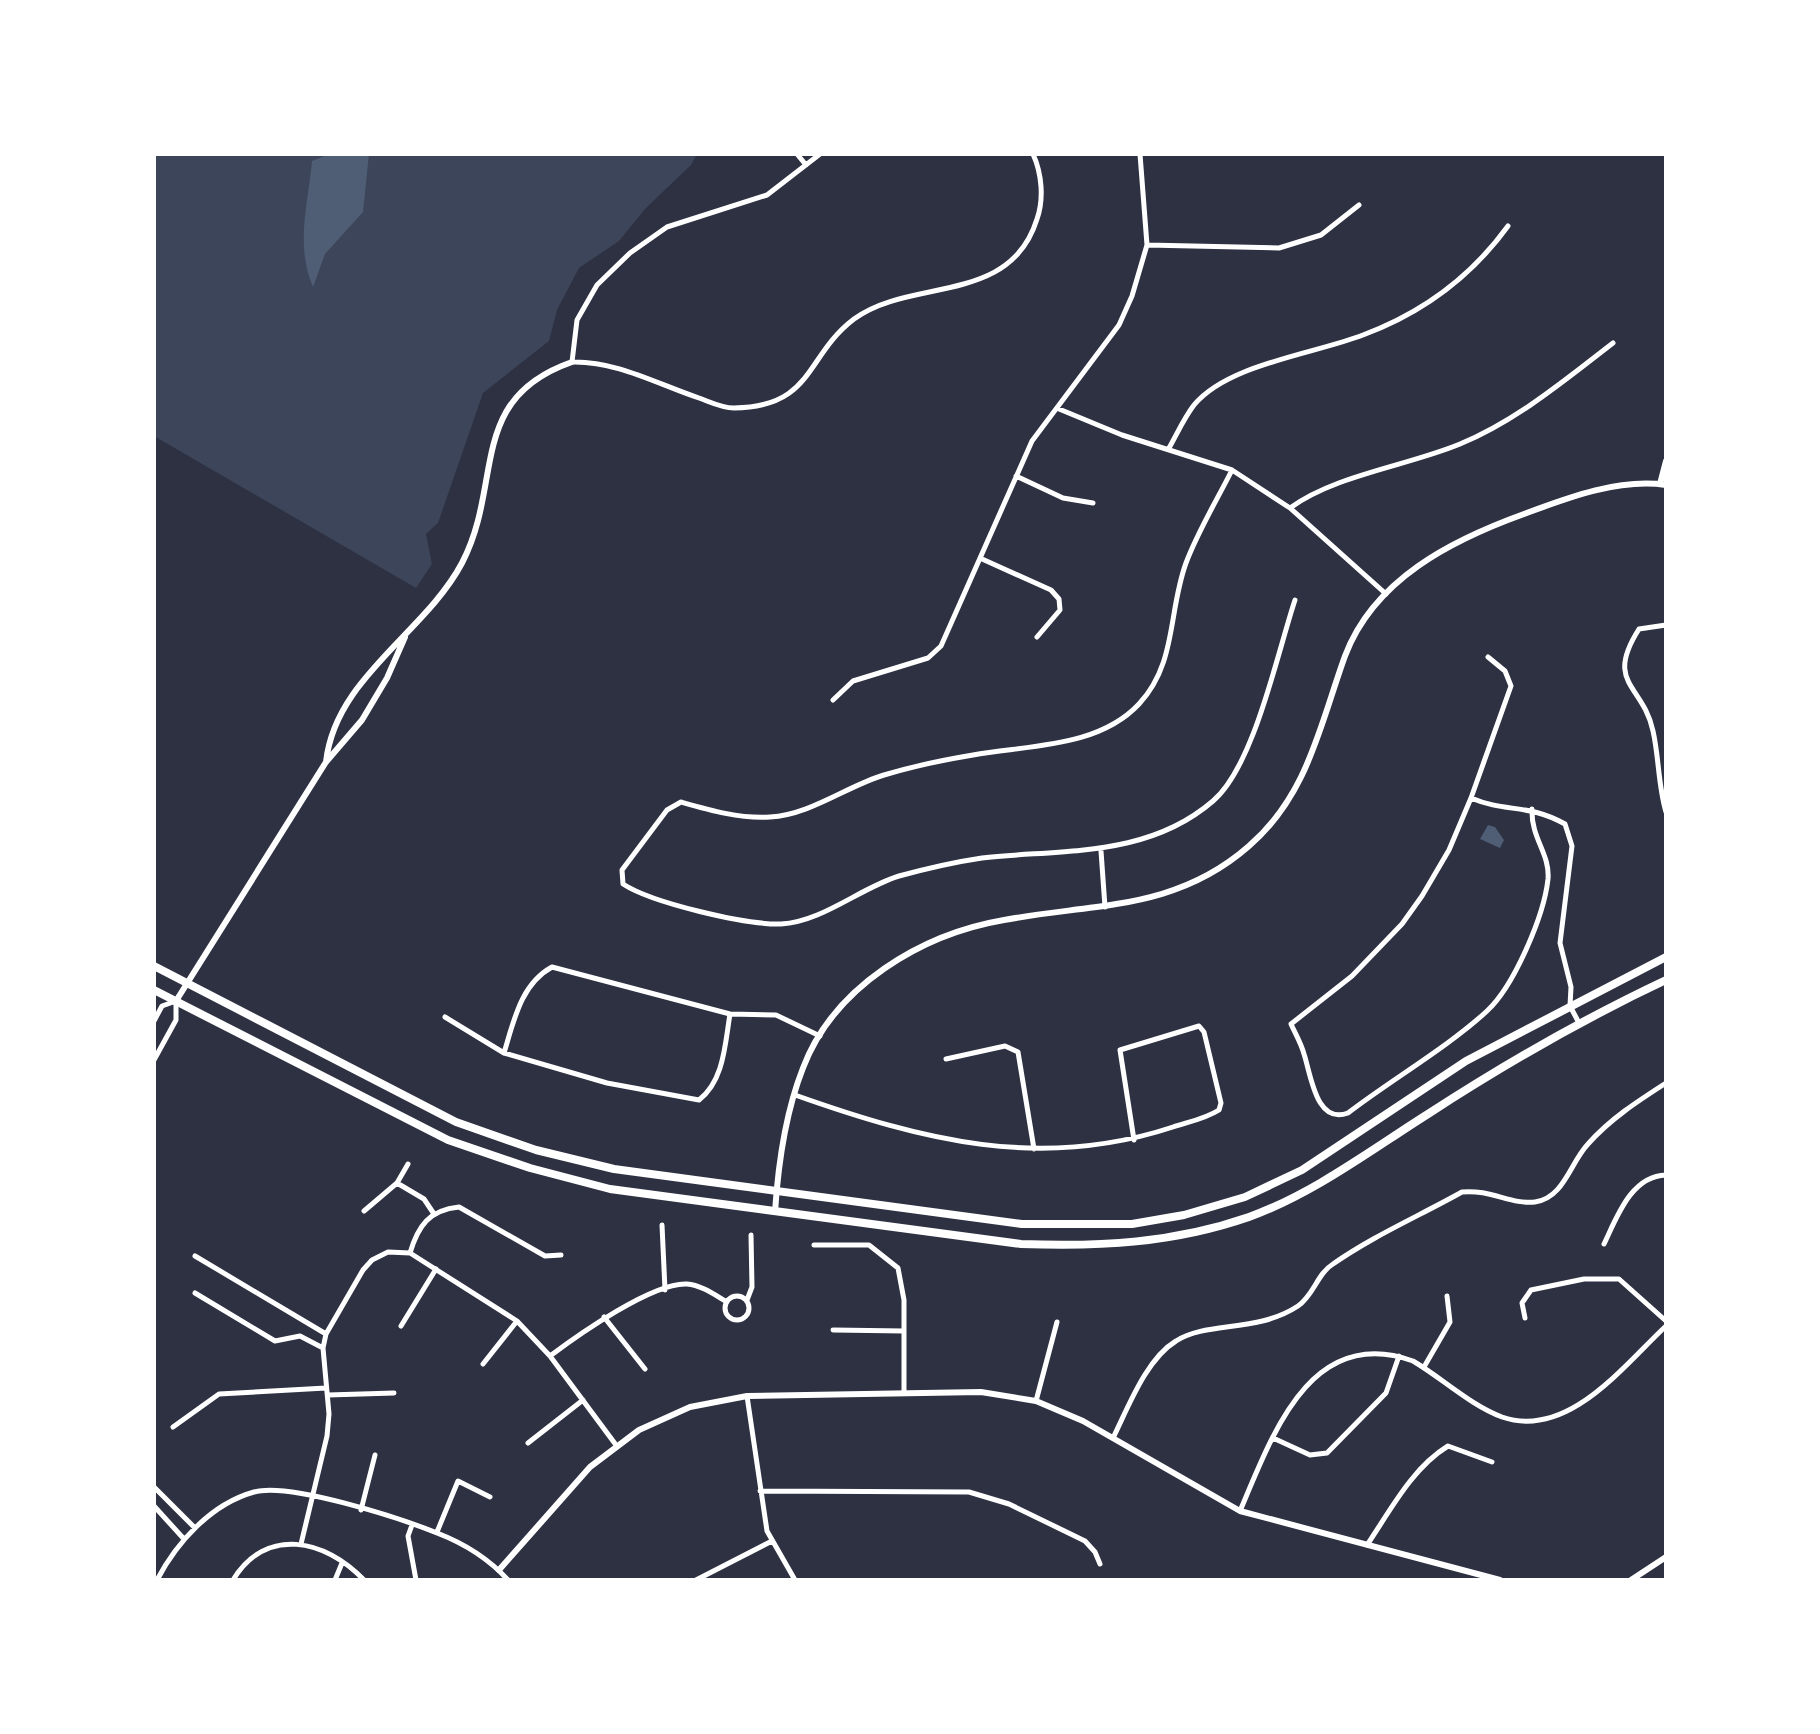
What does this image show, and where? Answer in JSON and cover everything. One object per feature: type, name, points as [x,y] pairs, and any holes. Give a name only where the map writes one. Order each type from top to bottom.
[{"type":"main road","points":[[154,966],[456,1122],[536,1150],[614,1169],[1022,1224],[1132,1224],[1184,1215],[1245,1197],[1302,1170],[1466,1061],[1666,957]]},
{"type":"main road","points":[[154,990],[381,1106],[475,1149],[530,1168],[610,1189],[1021,1244],[1134,1244],[1188,1235],[1251,1216],[1309,1189],[1523,1053],[1666,980]]},
{"type":"street","points":[[797,154],[806,165]]},
{"type":"street","points":[[572,362],[577,320],[597,285],[630,253],[667,227],[767,195],[820,154]]},
{"type":"street","points":[[326,762],[328,743],[361,685],[460,566],[471,542],[497,425],[507,406],[531,380],[572,362],[619,367],[731,408],[761,405],[784,397],[809,377],[836,338],[855,318],[885,305],[990,275],[1018,255],[1033,233],[1041,207],[1041,183],[1033,154]]},
{"type":"street","points":[[833,700],[853,681],[928,658],[941,646],[1032,441],[1119,325],[1132,296],[1147,245],[1140,154]]},
{"type":"street","points":[[1147,245],[1279,248],[1321,235],[1359,205]]},
{"type":"street","points":[[1169,448],[1195,404],[1230,378],[1364,335],[1414,312],[1485,258],[1508,226]]},
{"type":"street","points":[[1290,508],[1325,487],[1462,443],[1520,411],[1613,343]]},
{"type":"street","points":[[1059,409],[1122,435],[1232,470],[1290,508],[1386,594]]},
{"type":"street","points":[[775,1212],[776,1190],[803,1066],[820,1036],[868,981],[905,954],[954,931],[1004,920],[1105,907],[1181,890],[1217,870],[1264,832],[1290,799],[1310,763],[1346,654],[1369,614],[1386,594],[1430,557],[1468,534],[1576,496],[1628,485],[1663,485],[1666,461]]},
{"type":"street","points":[[1232,470],[1187,562],[1176,597],[1174,632],[1161,677],[1137,706],[1112,725],[1084,738],[925,763],[773,817],[737,816],[681,802],[667,810],[622,870],[623,884],[640,895],[756,922],[783,924],[807,918],[897,877],[980,859],[1101,851],[1138,843],[1214,800],[1237,771],[1256,730],[1295,600]]},
{"type":"street","points":[[1016,476],[1063,498],[1093,503]]},
{"type":"street","points":[[982,559],[1051,590],[1059,599],[1060,610],[1037,637]]},
{"type":"street","points":[[1666,625],[1639,629],[1623,664],[1629,684],[1653,730],[1666,812]]},
{"type":"street","points":[[154,1060],[176,1020],[176,1001],[326,762],[362,720],[407,633]]},
{"type":"street","points":[[1488,657],[1505,671],[1511,682],[1471,798],[1449,850],[1402,924],[1352,976],[1291,1024],[1303,1049],[1317,1097],[1333,1115],[1348,1113],[1489,1009],[1522,956],[1548,882],[1546,859],[1531,829],[1532,809]]},
{"type":"street","points":[[361,685],[381,688]]},
{"type":"street","points":[[1471,798],[1489,806],[1532,809],[1565,824],[1572,846],[1560,943],[1571,987],[1570,1006],[1579,1023]]},
{"type":"street","points":[[1101,851],[1105,907]]},
{"type":"street","points":[[504,1053],[518,1005],[537,975],[552,967],[730,1014],[776,1015],[820,1036]]},
{"type":"street","points":[[154,1021],[162,1006],[176,1001]]},
{"type":"street","points":[[445,1017],[504,1053],[607,1083],[699,1100],[711,1091],[720,1068],[730,1014]]},
{"type":"street","points":[[795,1095],[875,1124],[996,1149],[1034,1149],[1134,1140],[1213,1114],[1221,1103],[1204,1032],[1199,1026],[1120,1050],[1134,1140]]},
{"type":"street","points":[[946,1059],[1005,1046],[1018,1052],[1034,1149]]},
{"type":"street","points":[[1113,1438],[1160,1355],[1173,1342],[1185,1336],[1251,1326],[1283,1315],[1310,1296],[1330,1265],[1462,1192],[1480,1190],[1527,1202],[1547,1199],[1556,1192],[1585,1147],[1615,1117],[1666,1083]]},
{"type":"street","points":[[364,1211],[397,1183],[408,1164]]},
{"type":"street","points":[[1604,1244],[1634,1189],[1644,1180],[1666,1175]]},
{"type":"street","points":[[397,1183],[424,1199],[434,1214]]},
{"type":"street","points":[[410,1253],[416,1235],[434,1214],[459,1207],[545,1256],[561,1255]]},
{"type":"street","points":[[662,1225],[665,1290]]},
{"type":"street","points":[[727,1302],[728,1315],[741,1319],[749,1308],[747,1300],[752,1287],[751,1235]]},
{"type":"street","points":[[814,1245],[869,1245],[898,1268],[903,1283],[904,1393]]},
{"type":"street","points":[[301,1544],[310,1495],[327,1436],[323,1348],[326,1334],[372,1260],[388,1252],[410,1253],[517,1321],[550,1356],[616,1445]]},
{"type":"street","points":[[195,1256],[326,1334]]},
{"type":"street","points":[[401,1326],[436,1269]]},
{"type":"street","points":[[1240,1511],[1294,1400],[1333,1363],[1355,1354],[1399,1356],[1424,1367],[1502,1416],[1541,1420],[1571,1410],[1666,1324],[1628,1284],[1610,1277],[1531,1290],[1522,1303],[1525,1318]]},
{"type":"street","points":[[550,1356],[604,1317],[665,1290],[691,1285],[727,1302]]},
{"type":"street","points":[[195,1293],[275,1341],[300,1336],[323,1348]]},
{"type":"street","points":[[727,1302],[734,1296],[747,1300]]},
{"type":"street","points":[[1424,1367],[1450,1322],[1447,1296]]},
{"type":"street","points":[[604,1317],[645,1369]]},
{"type":"street","points":[[291,1337],[299,1320]]},
{"type":"street","points":[[483,1364],[517,1321]]},
{"type":"street","points":[[1036,1401],[1057,1322]]},
{"type":"street","points":[[833,1330],[904,1331]]},
{"type":"street","points":[[1273,1438],[1310,1455],[1327,1453],[1386,1393],[1399,1356]]},
{"type":"street","points":[[499,1570],[590,1467],[616,1445],[651,1423],[690,1407],[747,1396],[981,1392],[1036,1401],[1113,1438],[1240,1511],[1500,1580]]},
{"type":"street","points":[[173,1427],[219,1394],[394,1393]]},
{"type":"street","points":[[747,1396],[760,1491],[772,1541],[795,1580]]},
{"type":"street","points":[[528,1443],[583,1400]]},
{"type":"street","points":[[1367,1546],[1408,1484],[1435,1454],[1448,1446],[1492,1462]]},
{"type":"street","points":[[361,1510],[375,1455]]},
{"type":"street","points":[[437,1532],[458,1481],[490,1497]]},
{"type":"street","points":[[154,1487],[195,1528]]},
{"type":"street","points":[[157,1580],[195,1528],[229,1503],[250,1493],[280,1489],[437,1532],[469,1549],[508,1580]]},
{"type":"street","points":[[760,1491],[969,1492],[1009,1504],[1085,1541],[1100,1564]]},
{"type":"street","points":[[154,1506],[184,1539]]},
{"type":"street","points":[[412,1525],[408,1536],[416,1580]]},
{"type":"street","points":[[696,1580],[772,1541]]},
{"type":"street","points":[[233,1580],[244,1562],[256,1552],[274,1546],[301,1544],[342,1562],[364,1580]]},
{"type":"street","points":[[1631,1580],[1666,1557]]},
{"type":"street","points":[[335,1580],[342,1562]]},
{"type":"shaded area","points":[[154,154],[697,154],[691,165],[646,208],[619,241],[579,268],[557,310],[549,341],[483,393],[438,523],[426,534],[432,564],[416,588],[154,436]]},
{"type":"shaded area","points":[[369,154],[363,212],[325,254],[313,287],[304,240],[312,161],[327,155]]},
{"type":"shaded area","points":[[1488,825],[1495,827],[1504,840],[1500,848],[1480,839]]}]
